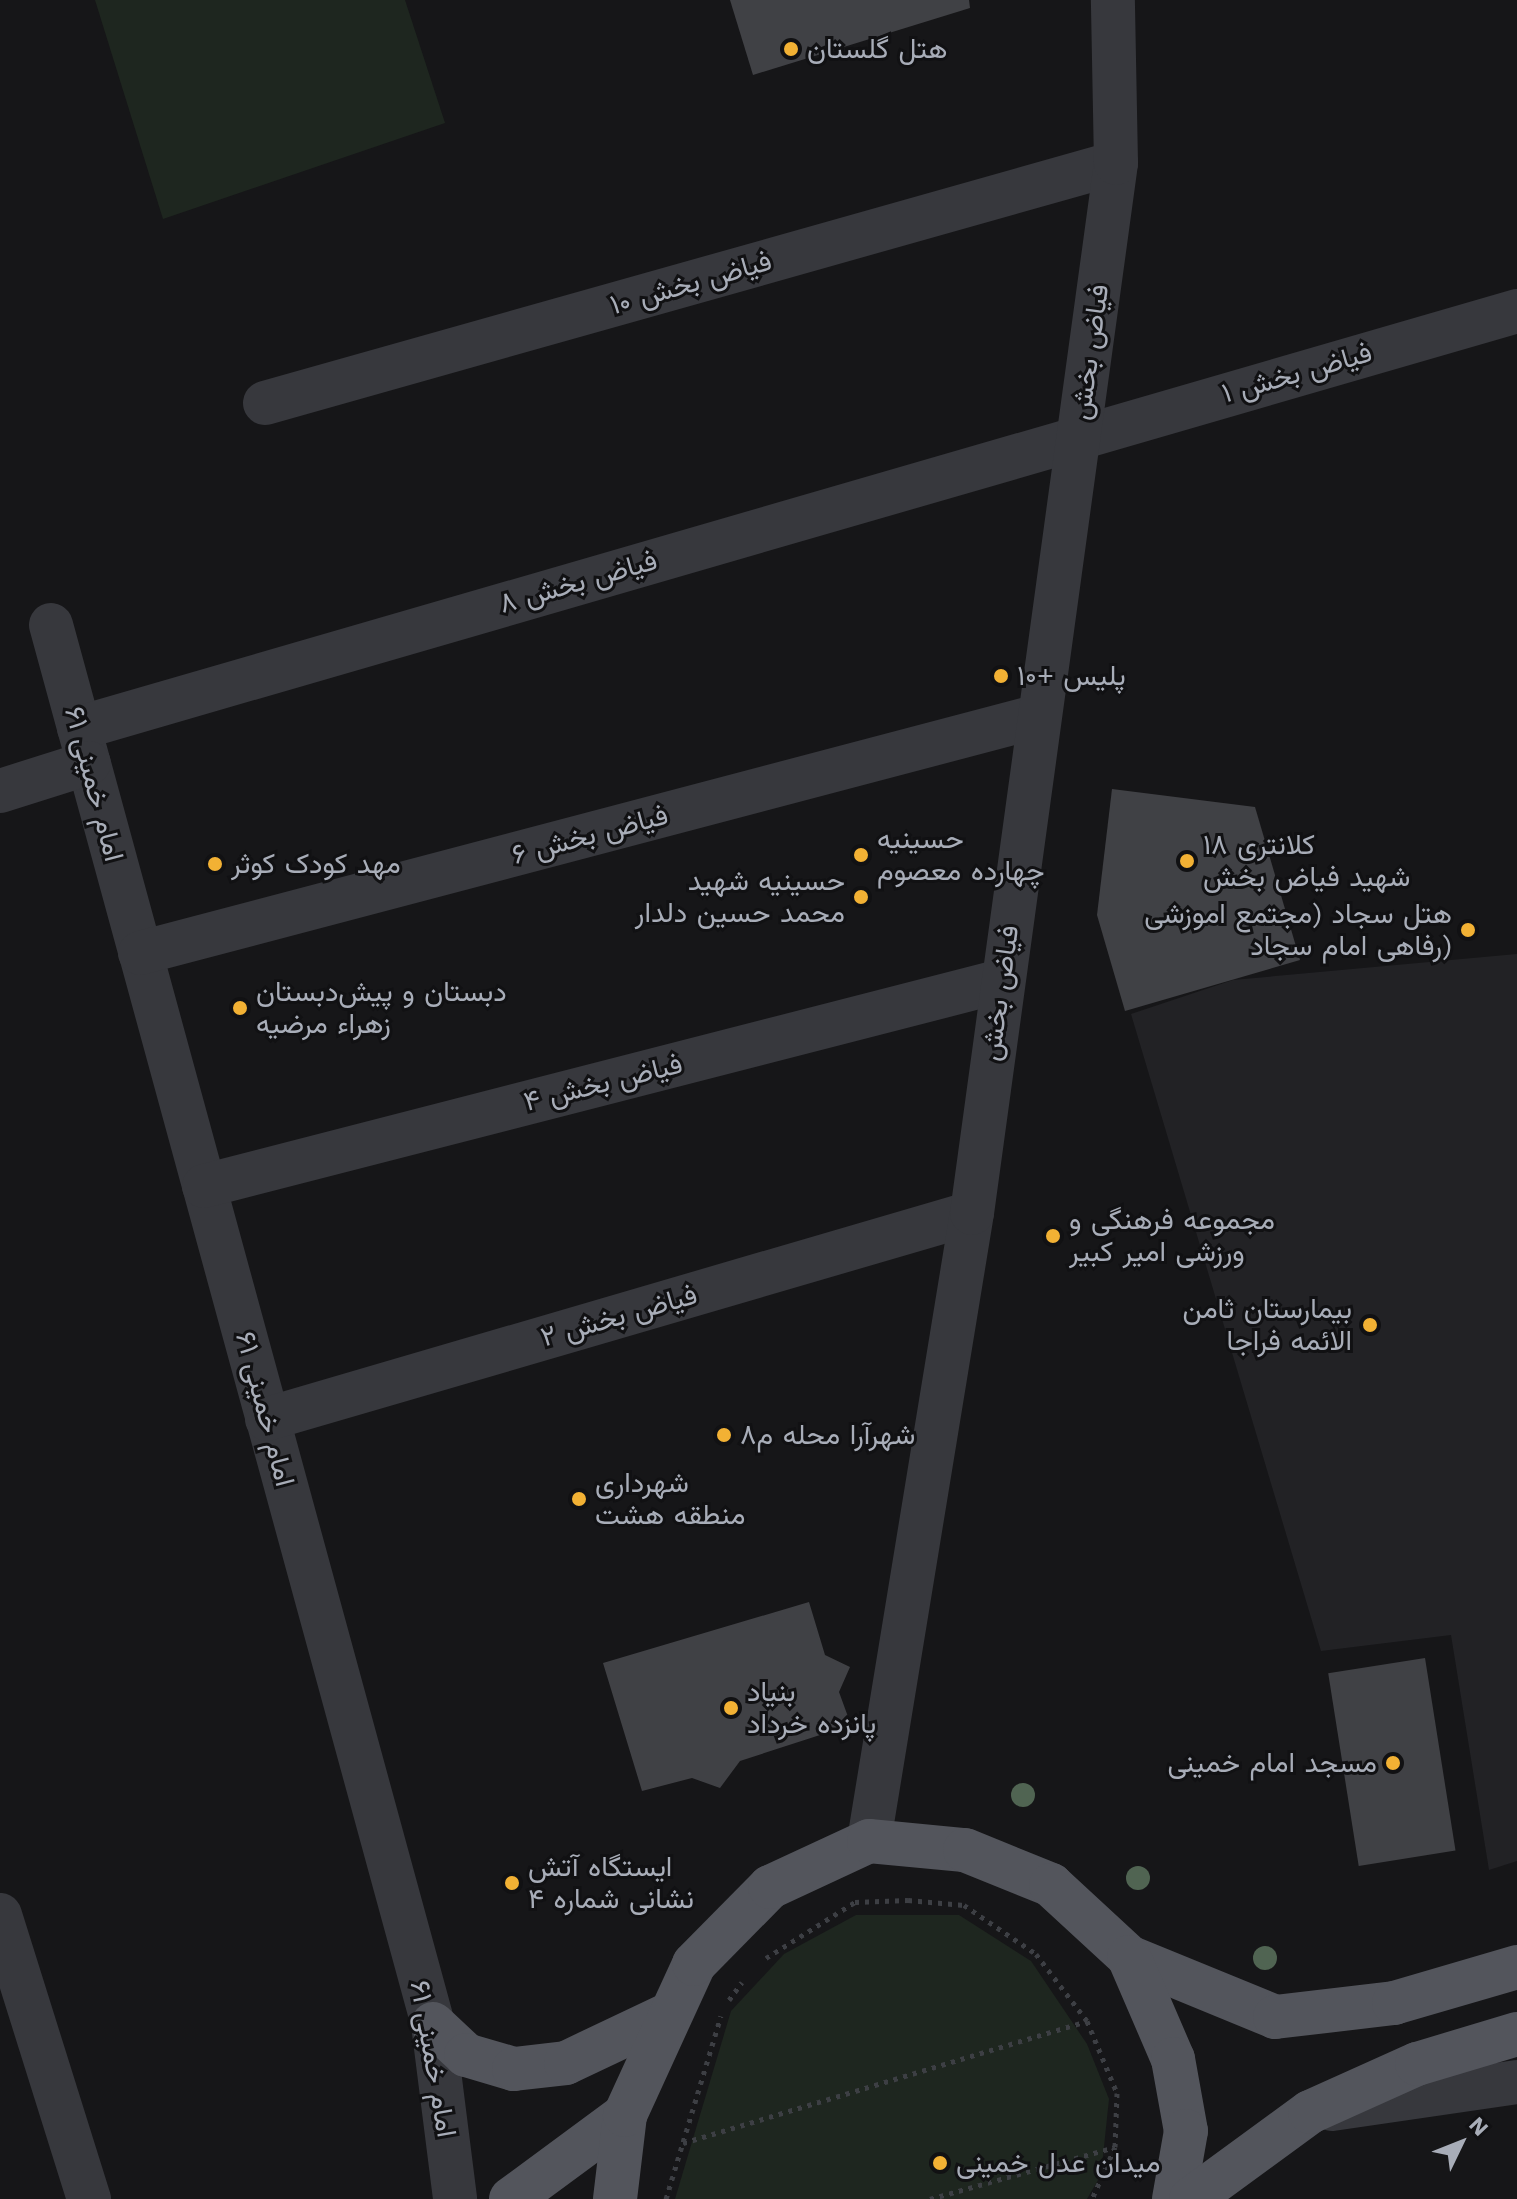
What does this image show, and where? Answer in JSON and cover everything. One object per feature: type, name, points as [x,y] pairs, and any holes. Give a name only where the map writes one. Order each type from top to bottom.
[{"type":"main road","points":[[615,2199],[625,2115],[665,2016],[694,1964],[770,1887],[869,1841],[965,1850],[1051,1885],[1129,1957],[1275,2017],[1394,2003],[1517,1967]]},
{"type":"main road","points":[[1129,1957],[1173,2059],[1186,2131],[1174,2199]]},
{"type":"main road","points":[[433,2024],[466,2055],[514,2069],[566,2063],[665,2016]]},
{"type":"main road","points":[[1191,2199],[1310,2112],[1417,2064],[1517,2034]]},
{"type":"main road","points":[[511,2199],[625,2115]]},
{"type":"street","name":"فیاض بخش","points":[[869,1841],[972,1213],[1001,981],[1116,163],[1113,0]]},
{"type":"street","name":"فیاض بخش ۱۰","points":[[265,403],[1116,163]]},
{"type":"street","name":"فیاض بخش ۱","points":[[1078,436],[1517,311]]},
{"type":"street","name":"فیاض بخش ۸","points":[[0,791],[84,746],[1078,436]]},
{"type":"street","name":"امام خمینی ۶۱","points":[[51,625],[433,2024],[455,2199]]},
{"type":"street","name":"فیاض بخش ۶","points":[[140,953],[1039,716]]},
{"type":"street","name":"فیاض بخش ۴","points":[[204,1186],[1001,981]]},
{"type":"street","name":"فیاض بخش ۲","points":[[267,1419],[972,1213]]},
{"type":"street","points":[[0,1915],[89,2199]]},
{"type":"street","points":[[1310,2112],[1517,2082]]},
{"type":"path","points":[[757,1967],[779,1946],[855,1902],[964,1905],[1036,1954],[1087,2021],[1117,2093],[1115,2147],[1092,2199]]},
{"type":"path","points":[[666,2199],[724,2006],[745,1977]]},
{"type":"path","points":[[682,2144],[1087,2021]]},
{"type":"path","points":[[930,2199],[1115,2147]]},
{"type":"shaded area","points":[[95,0],[405,0],[445,123],[163,219]]},
{"type":"shaded area","name":"بیمارستان ثامن الائمه فراجا","points":[[1517,954],[1517,1861],[1489,1870],[1451,1635],[1321,1651],[1131,1014],[1233,980]]},
{"type":"shaded area","points":[[856,1915],[959,1915],[1031,1961],[1087,2044],[1109,2099],[1101,2175],[1087,2199],[675,2199],[731,2011],[784,1954]]},
{"type":"building","name":"هتل گلستان","points":[[730,0],[969,0],[970,8],[753,75]]},
{"type":"building","name":"کلانتری ۱۸ شهید فیاض بخش","points":[[1112,789],[1255,807],[1300,960],[1125,1011],[1097,915]]},
{"type":"building","name":"بنیاد پانزده خرداد","points":[[809,1602],[825,1655],[850,1667],[839,1692],[851,1725],[740,1761],[720,1788],[692,1778],[642,1791],[603,1663]]},
{"type":"building","name":"مسجد امام خمینی","points":[[1425,1658],[1456,1851],[1359,1866],[1328,1673]]},
{"type":"place","name":"هتل گلستان","points":[[791,49]]},
{"type":"place","name":"پلیس +۱۰","points":[[1001,676]]},
{"type":"place","name":"حسینیه چهارده معصوم","points":[[861,855]]},
{"type":"place","name":"کلانتری ۱۸ شهید فیاض بخش","points":[[1187,861]]},
{"type":"place","name":"مهد کودک کوثر","points":[[215,864]]},
{"type":"place","name":"حسینیه شهید محمد حسین دلدار","points":[[861,897]]},
{"type":"place","name":"هتل سجاد (مجتمع اموزشی رفاهی امام سجاد)","points":[[1468,930]]},
{"type":"place","name":"دبستان و پیش‌دبستان زهراء مرضیه","points":[[240,1008]]},
{"type":"place","name":"مجموعه فرهنگی و ورزشی امیر کبیر","points":[[1053,1236]]},
{"type":"place","name":"بیمارستان ثامن الائمه فراجا","points":[[1370,1325]]},
{"type":"place","name":"شهرآرا محله م۸","points":[[724,1435]]},
{"type":"place","name":"شهرداری منطقه هشت","points":[[579,1499]]},
{"type":"place","name":"بنیاد پانزده خرداد","points":[[731,1708]]},
{"type":"place","name":"مسجد امام خمینی","points":[[1393,1763]]},
{"type":"place","name":"ایستگاه آتش نشانی شماره ۴","points":[[512,1883]]},
{"type":"place","name":"میدان عدل خمینی","points":[[940,2163]]}]
